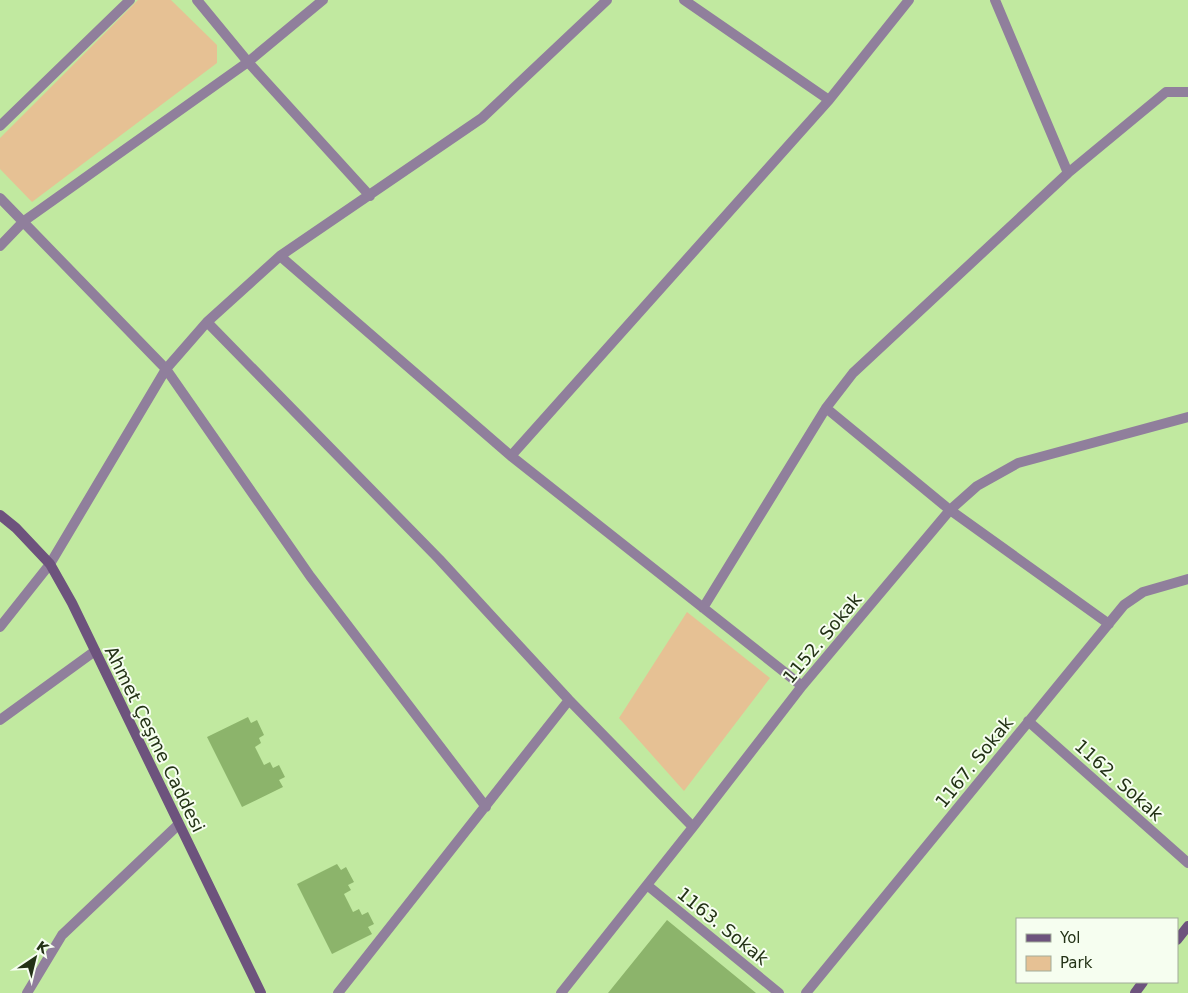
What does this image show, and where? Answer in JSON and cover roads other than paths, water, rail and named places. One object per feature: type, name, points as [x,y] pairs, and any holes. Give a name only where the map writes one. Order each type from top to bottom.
[{"type":"street","points":[[0,126],[130,0]]},
{"type":"street","points":[[197,0],[248,62],[370,196]]},
{"type":"street","points":[[0,246],[24,221],[248,62],[324,0]]},
{"type":"street","points":[[0,627],[50,564],[166,369],[207,322],[280,256],[482,118],[607,0]]},
{"type":"street","points":[[684,0],[829,100]]},
{"type":"street","points":[[511,456],[829,100],[909,0]]},
{"type":"street","points":[[995,0],[1068,173]]},
{"type":"street","points":[[703,608],[826,408],[853,373],[1068,173],[1166,92],[1188,92]]},
{"type":"street","points":[[0,198],[166,369],[310,576],[486,807]]},
{"type":"street","points":[[280,256],[511,456],[802,686]]},
{"type":"street","points":[[207,322],[439,559],[569,700],[693,827]]},
{"type":"street","points":[[826,408],[950,510],[1109,624]]},
{"type":"street","name":"1152. Sokak","points":[[562,993],[802,686],[950,510],[977,486],[1018,463],[1188,417]]},
{"type":"street","name":"Ahmet Çeşme Caddesi","points":[[0,515],[16,528],[50,564],[72,603],[261,993]]},
{"type":"street","name":"1167. Sokak","points":[[806,993],[1124,606],[1143,592],[1188,579]]},
{"type":"street","points":[[0,720],[95,651]]},
{"type":"street","points":[[338,993],[569,700]]},
{"type":"street","name":"1162. Sokak","points":[[1028,721],[1188,864]]},
{"type":"street","points":[[27,993],[62,935],[178,825]]},
{"type":"street","name":"1163. Sokak","points":[[647,885],[779,993]]},
{"type":"street","points":[[1178,939],[1188,926]]},
{"type":"street","points":[[1134,993],[1143,983]]}]
